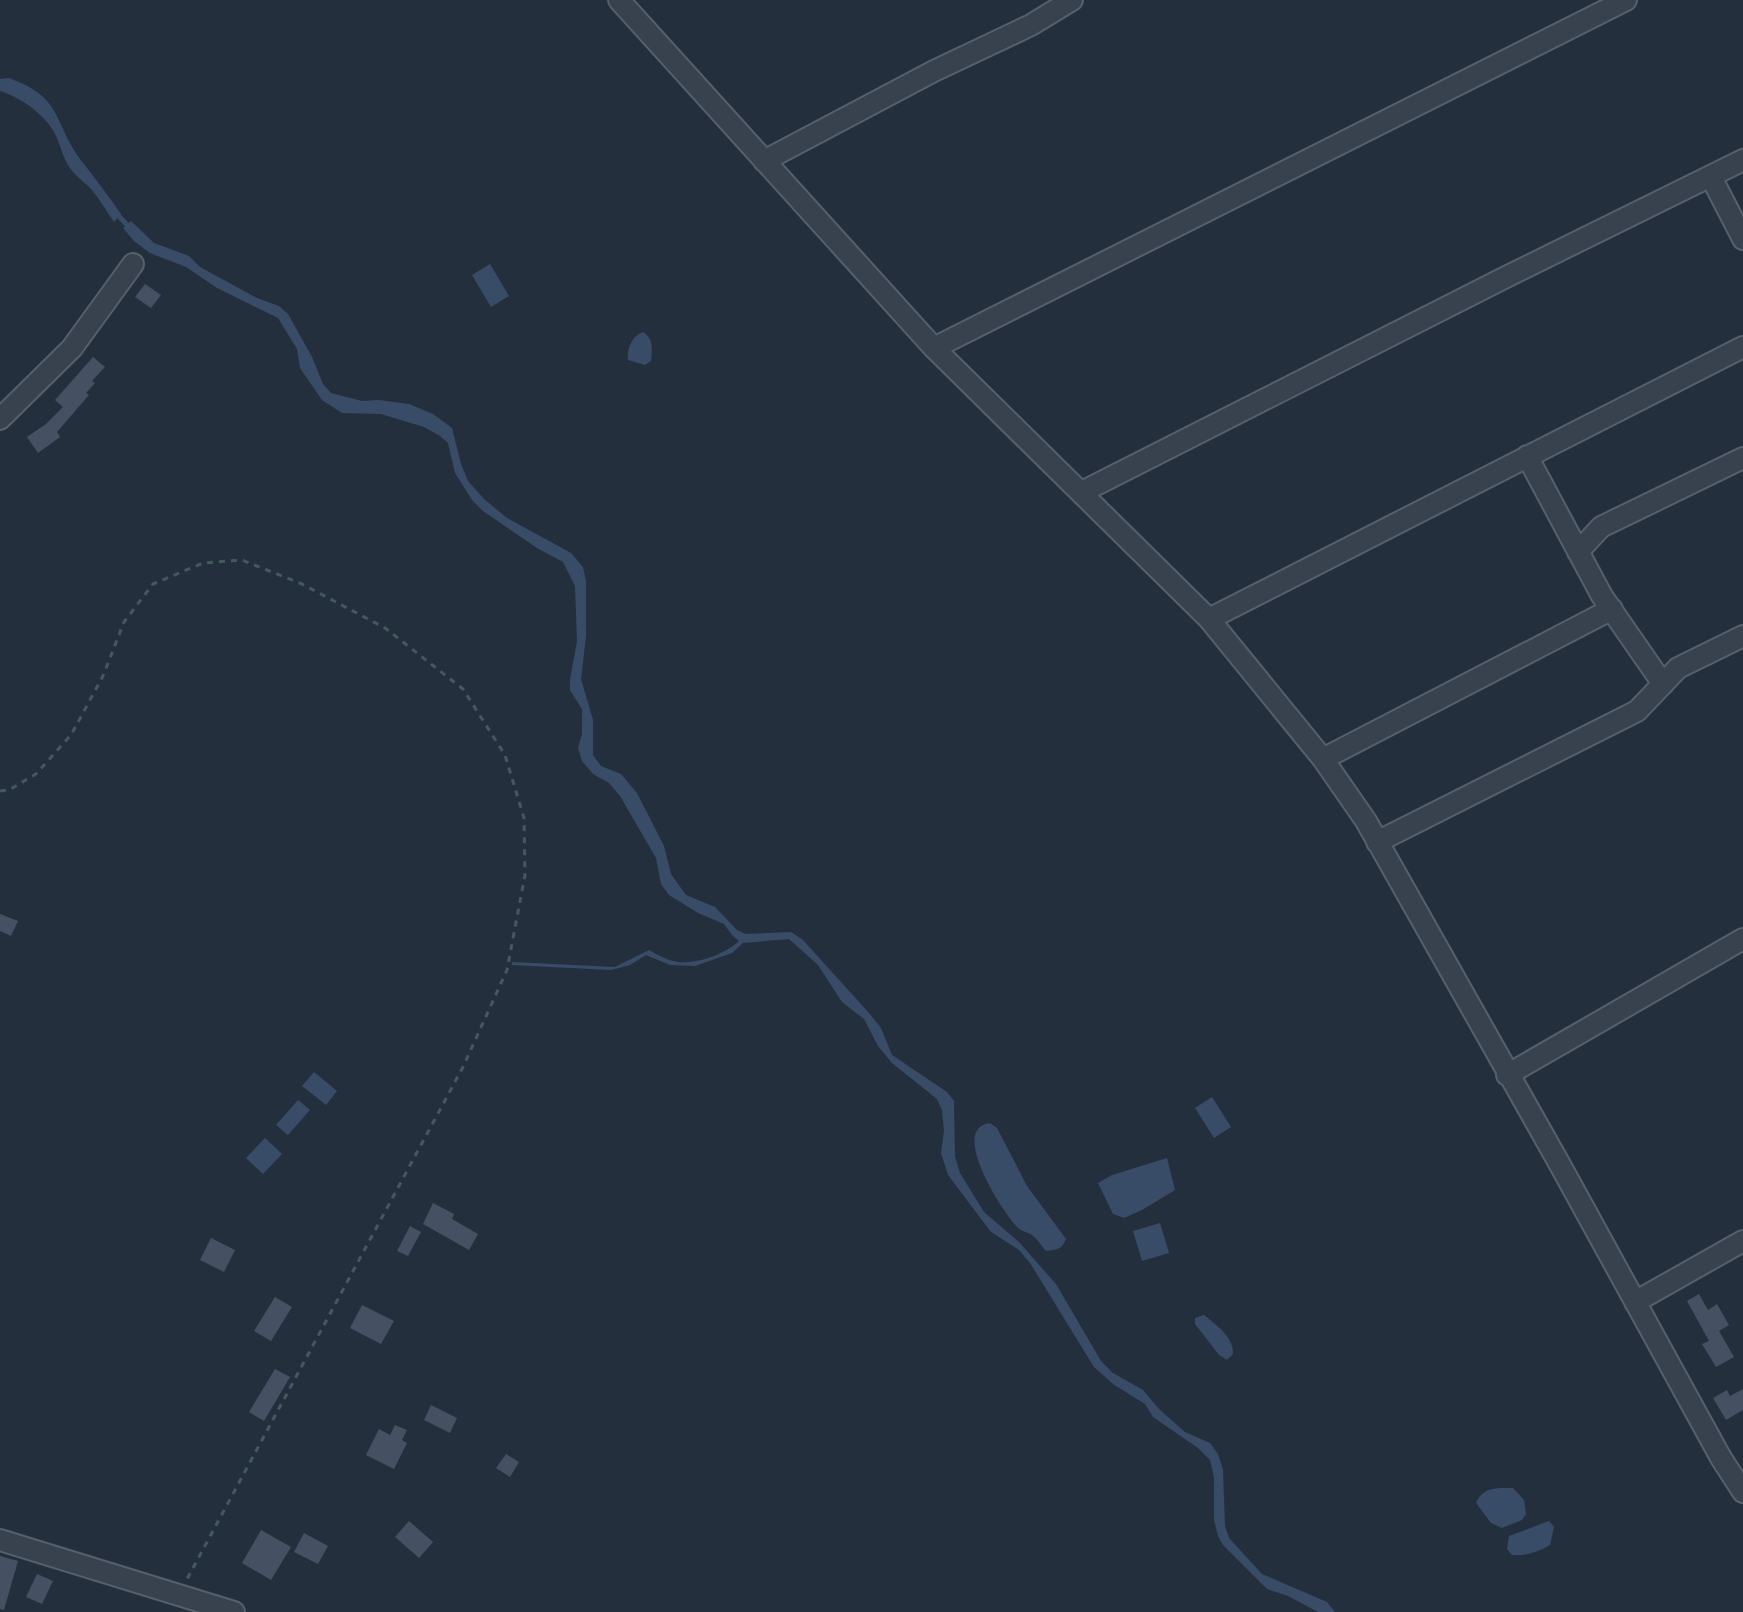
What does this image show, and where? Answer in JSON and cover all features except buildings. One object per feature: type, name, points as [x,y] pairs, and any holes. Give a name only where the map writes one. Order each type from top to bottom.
[{"type":"street","points":[[619,0],[934,348],[1209,619],[1323,759],[1377,842],[1721,1458],[1743,1492]]},
{"type":"street","points":[[764,161],[934,71],[1031,25],[1072,0]]},
{"type":"street","points":[[934,348],[1626,0]]},
{"type":"street","points":[[1082,492],[1743,160]]},
{"type":"street","points":[[1711,177],[1743,239]]},
{"type":"street","points":[[0,419],[72,348],[133,264]]},
{"type":"street","points":[[1209,619],[1743,347]]},
{"type":"street","points":[[1527,456],[1578,552],[1663,684]]},
{"type":"street","points":[[1578,552],[1601,527],[1743,458]]},
{"type":"street","points":[[1323,759],[1612,609]]},
{"type":"street","points":[[1377,842],[1637,711],[1678,668],[1743,636]]},
{"type":"street","points":[[1507,1075],[1743,939]]},
{"type":"street","points":[[1635,1302],[1743,1241]]},
{"type":"street","points":[[0,1540],[234,1612]]},
{"type":"path","points":[[0,791],[9,790],[36,774],[71,735],[103,676],[124,622],[153,584],[203,563],[242,560],[302,584],[385,628],[463,689],[505,755],[524,818],[525,875],[507,970],[463,1067],[179,1594]]},
{"type":"water","points":[[9,78],[39,93],[48,102],[80,159],[121,214],[114,222],[92,190],[70,168],[54,132],[44,119],[23,102],[0,91],[0,79]]},
{"type":"water","points":[[131,221],[154,243],[189,256],[200,267],[257,298],[279,306],[288,314],[323,384],[331,393],[362,401],[409,404],[433,414],[452,428],[468,481],[484,499],[507,518],[571,553],[583,567],[586,581],[586,636],[581,679],[593,720],[593,755],[601,766],[621,774],[637,793],[664,846],[671,874],[686,895],[715,907],[737,930],[746,934],[791,932],[803,940],[881,1028],[892,1055],[947,1092],[954,1101],[955,1157],[960,1173],[984,1212],[1019,1242],[1056,1284],[1101,1361],[1113,1373],[1143,1390],[1185,1432],[1210,1443],[1218,1454],[1223,1470],[1225,1526],[1229,1538],[1262,1574],[1327,1602],[1335,1612],[1318,1612],[1267,1589],[1223,1545],[1214,1520],[1214,1477],[1210,1460],[1153,1417],[1145,1404],[1113,1384],[1094,1367],[1030,1263],[1019,1250],[991,1232],[948,1175],[941,1153],[944,1131],[942,1110],[937,1099],[892,1063],[878,1046],[864,1019],[842,1002],[818,965],[789,939],[743,943],[732,953],[695,966],[670,965],[646,955],[630,965],[611,970],[512,965],[512,962],[615,967],[649,950],[670,960],[690,962],[717,955],[739,941],[724,924],[669,895],[661,884],[656,858],[620,796],[582,761],[578,748],[582,734],[582,709],[570,690],[577,641],[575,586],[563,562],[537,548],[472,500],[455,473],[448,443],[440,436],[424,427],[381,414],[342,413],[322,400],[300,368],[297,349],[278,318],[217,288],[186,267],[150,253],[123,228]]},
{"type":"water","points":[[490,264],[509,296],[491,307],[472,275]]},
{"type":"water","points":[[643,332],[651,341],[652,348],[651,361],[645,365],[628,360],[633,339]]},
{"type":"water","points":[[314,1072],[337,1091],[326,1105],[302,1086]]},
{"type":"water","points":[[1212,1097],[1231,1127],[1214,1138],[1195,1108]]},
{"type":"water","points":[[298,1100],[310,1110],[288,1135],[276,1125]]},
{"type":"water","points":[[990,1123],[997,1128],[1027,1186],[1066,1239],[1059,1248],[1046,1251],[1032,1235],[1018,1228],[991,1190],[976,1154],[975,1139],[979,1128]]},
{"type":"water","points":[[265,1138],[282,1154],[263,1174],[246,1158]]},
{"type":"water","points":[[1167,1158],[1175,1190],[1124,1218],[1113,1214],[1098,1183],[1112,1175]]},
{"type":"water","points":[[1160,1223],[1169,1253],[1142,1261],[1133,1231]]},
{"type":"water","points":[[1204,1315],[1231,1342],[1233,1354],[1227,1360],[1219,1355],[1195,1324],[1195,1318]]},
{"type":"water","points":[[1513,1488],[1524,1500],[1526,1514],[1522,1520],[1502,1528],[1491,1523],[1476,1503],[1487,1491]]},
{"type":"water","points":[[1549,1521],[1554,1527],[1550,1545],[1523,1555],[1512,1555],[1507,1549],[1509,1536]]},
{"type":"waterway","points":[[115,212],[130,228]]}]
